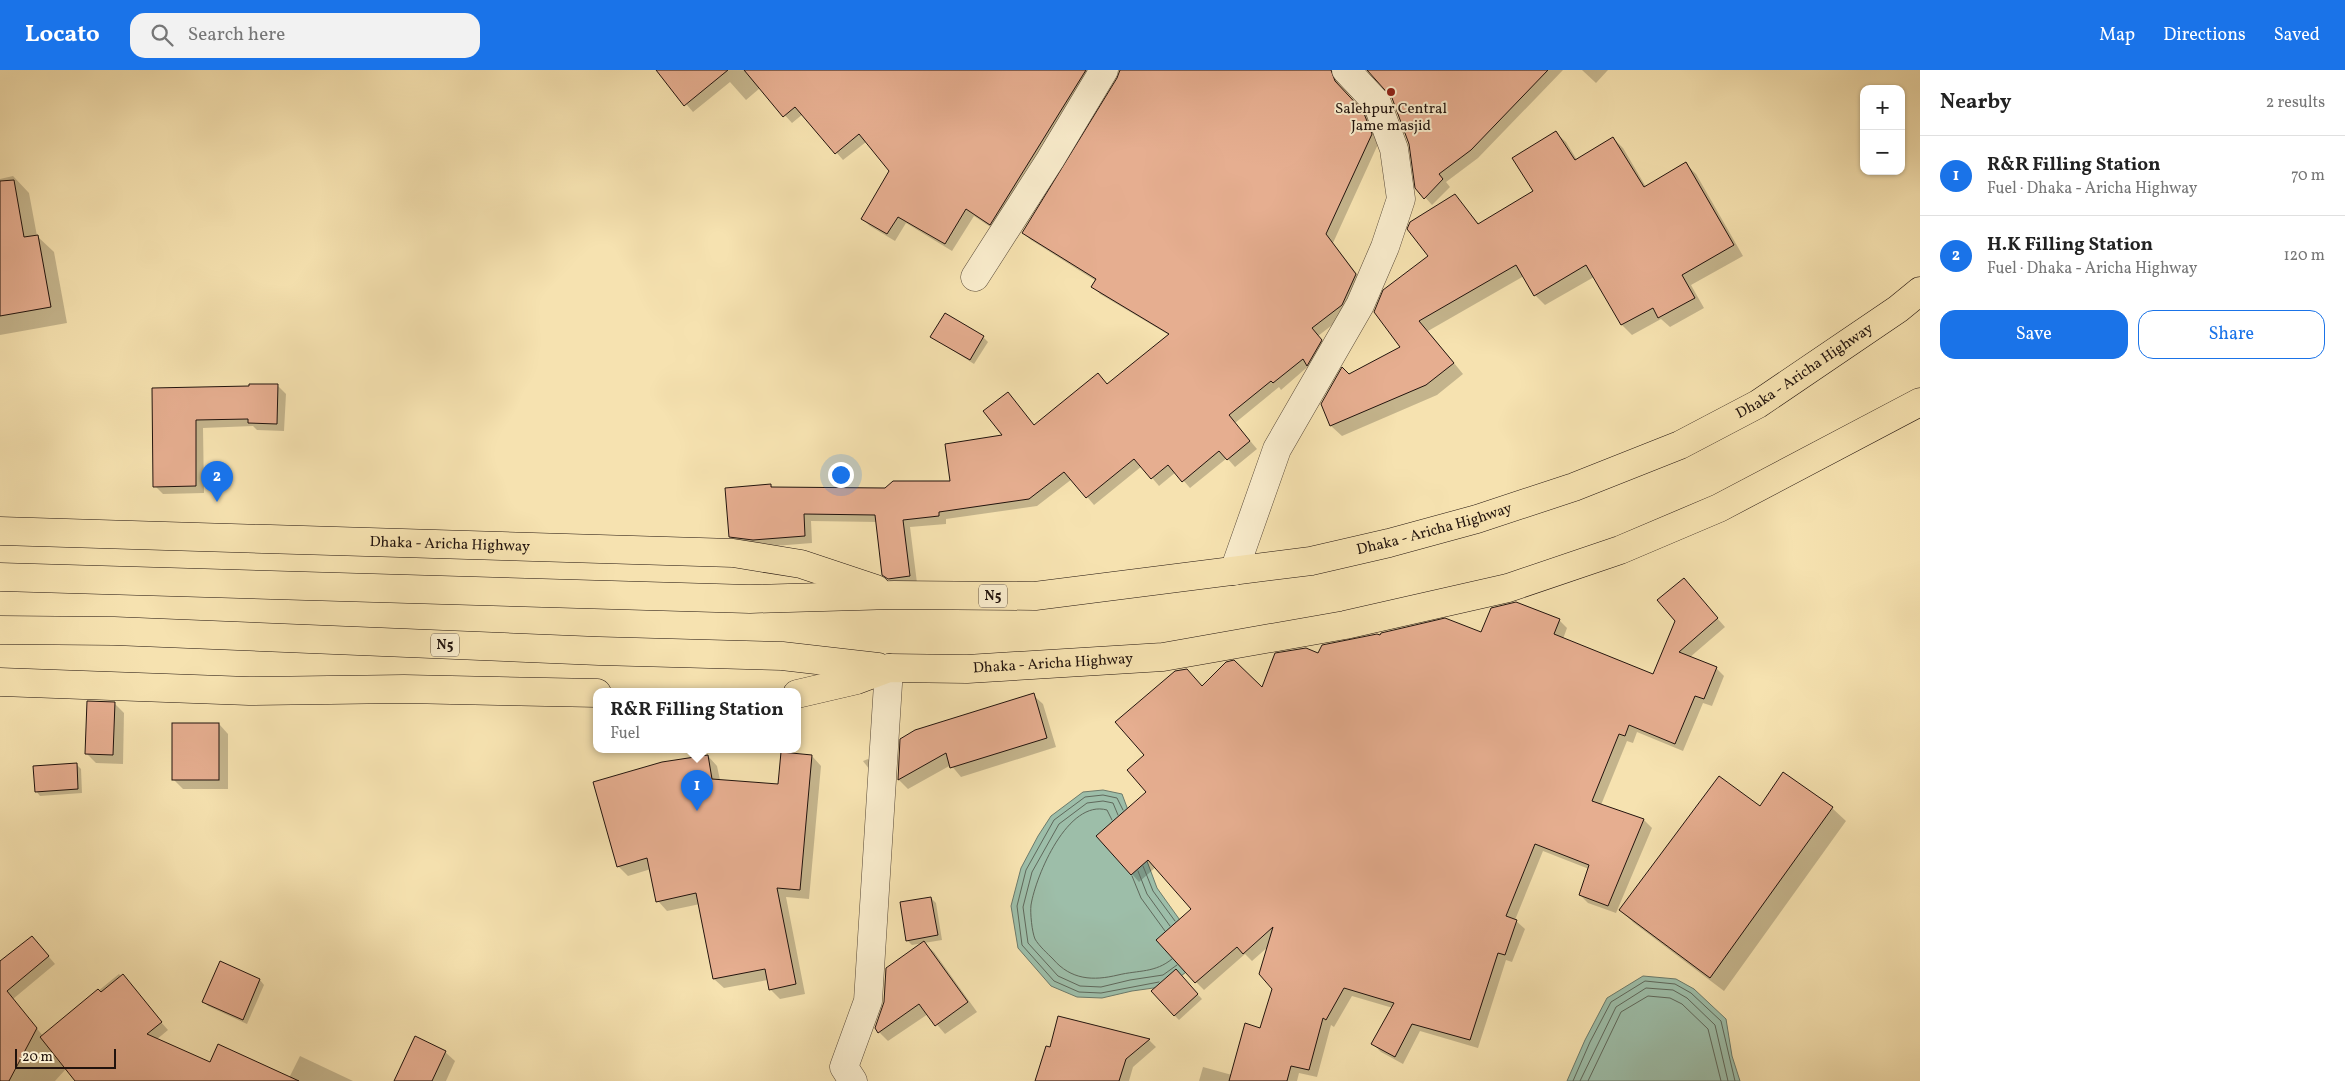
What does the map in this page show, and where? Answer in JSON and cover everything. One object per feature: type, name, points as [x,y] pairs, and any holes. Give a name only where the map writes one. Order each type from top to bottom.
[{"type":"highway","name":"Dhaka - Aricha Highway","points":[[0,576],[750,599],[894,595],[1035,596],[1311,560],[1389,543],[1477,519],[1574,487],[1680,445],[1766,398],[1898,309],[1920,290]]},
{"type":"highway","name":"Dhaka - Aricha Highway","points":[[0,630],[114,631],[599,651],[782,656],[889,668],[967,669],[1163,657],[1345,625],[1508,588],[1620,550],[1719,508],[1920,402]]},
{"type":"highway","name":"Dhaka - Aricha Highway","points":[[0,531],[733,552],[801,564],[894,595]]},
{"type":"highway","name":"Dhaka - Aricha Highway","points":[[801,693],[857,680],[889,668]]},
{"type":"highway","points":[[0,682],[249,692],[404,689],[593,693]]},
{"type":"street","points":[[975,277],[1050,160],[1104,70]]},
{"type":"street","points":[[1234,571],[1277,450],[1360,304],[1385,247],[1401,199],[1394,149],[1377,103],[1346,70]]},
{"type":"street","points":[[841,1076],[868,1000],[889,668]]},
{"type":"water","points":[[1103,790],[1122,794],[1157,888],[1182,923],[1190,969],[1168,986],[1132,991],[1102,998],[1077,997],[1051,986],[1018,948],[1011,906],[1021,868],[1051,816],[1083,792]]},
{"type":"water","points":[[1643,976],[1676,979],[1694,989],[1726,1019],[1732,1056],[1740,1081],[1567,1081],[1585,1040],[1607,998]]},
{"type":"building","points":[[656,70],[728,70],[684,106]]},
{"type":"building","points":[[744,70],[1086,70],[990,225],[966,209],[945,244],[898,217],[887,234],[861,219],[889,171],[859,134],[835,154],[795,107],[783,117]]},
{"type":"building","points":[[1120,70],[1331,70],[1335,81],[1363,111],[1372,134],[1326,234],[1356,274],[1342,305],[1312,328],[1322,340],[1307,366],[1303,359],[1273,383],[1271,381],[1229,415],[1250,441],[1227,460],[1219,451],[1182,482],[1168,465],[1151,479],[1134,459],[1086,498],[1064,472],[1029,499],[939,512],[939,516],[903,520],[910,576],[888,579],[882,575],[875,515],[804,514],[805,536],[753,540],[729,537],[725,488],[771,484],[771,487],[885,488],[893,481],[950,481],[945,444],[1002,435],[983,411],[1008,392],[1034,425],[1098,373],[1107,384],[1169,334],[1091,287],[1096,279],[1022,233],[1117,78]]},
{"type":"building","points":[[1367,70],[1548,70],[1471,150],[1439,174],[1443,179],[1424,199],[1415,188],[1409,144],[1392,98]]},
{"type":"building","points":[[1556,131],[1575,160],[1613,137],[1644,187],[1686,162],[1734,245],[1682,275],[1695,298],[1658,318],[1653,308],[1621,325],[1586,265],[1534,296],[1516,265],[1419,321],[1454,363],[1426,385],[1330,426],[1321,404],[1342,367],[1349,374],[1400,347],[1374,312],[1383,290],[1428,256],[1407,229],[1410,222],[1455,194],[1478,224],[1533,191],[1512,158]]},
{"type":"building","points":[[14,180],[24,237],[38,235],[51,307],[0,316],[0,181]]},
{"type":"building","points":[[945,313],[984,336],[970,360],[930,337]]},
{"type":"building","points":[[249,384],[278,384],[277,424],[248,423],[248,419],[196,420],[196,486],[153,487],[152,388],[249,386]]},
{"type":"building","points":[[1684,578],[1718,618],[1679,652],[1717,667],[1704,699],[1695,696],[1675,744],[1629,725],[1625,736],[1619,734],[1592,801],[1644,819],[1608,906],[1579,895],[1589,865],[1535,844],[1506,916],[1517,920],[1505,955],[1498,953],[1470,1040],[1412,1024],[1395,1057],[1371,1044],[1394,1003],[1344,988],[1326,1020],[1323,1018],[1309,1070],[1291,1066],[1287,1081],[1229,1081],[1245,1023],[1260,1028],[1272,989],[1259,974],[1273,927],[1243,954],[1237,947],[1195,983],[1156,940],[1191,909],[1148,860],[1131,875],[1096,836],[1146,792],[1127,770],[1144,755],[1115,722],[1175,671],[1187,669],[1202,686],[1226,662],[1234,660],[1262,687],[1275,653],[1306,648],[1318,653],[1322,645],[1380,635],[1381,633],[1445,618],[1481,632],[1491,608],[1516,602],[1560,619],[1554,634],[1653,674],[1675,621],[1657,600]]},
{"type":"building","points":[[1034,693],[1047,738],[950,768],[946,753],[898,780],[900,739],[915,730]]},
{"type":"building","points":[[87,701],[115,702],[113,755],[85,754]]},
{"type":"building","points":[[172,723],[219,723],[219,780],[172,780]]},
{"type":"building","points":[[781,753],[812,755],[800,890],[777,888],[796,984],[769,990],[765,969],[713,979],[696,893],[656,902],[647,858],[617,867],[593,782],[662,762],[708,755],[712,779],[778,784]]},
{"type":"building","points":[[77,763],[78,789],[35,792],[33,766]]},
{"type":"building","points":[[1783,772],[1833,807],[1710,978],[1619,910],[1719,776],[1760,806]]},
{"type":"building","points":[[931,897],[938,935],[906,941],[900,902]]},
{"type":"building","points":[[32,936],[49,956],[7,991],[37,1028],[9,1081],[0,1081],[0,961]]},
{"type":"building","points":[[924,941],[968,1002],[935,1026],[919,1004],[878,1033],[875,1028],[884,1002],[886,968]]},
{"type":"building","points":[[220,961],[260,979],[243,1020],[202,1002]]},
{"type":"building","points":[[1176,969],[1198,994],[1174,1016],[1151,991]]},
{"type":"building","points":[[123,974],[162,1022],[147,1034],[210,1062],[218,1044],[299,1081],[75,1081],[40,1037],[98,989],[101,992]]},
{"type":"building","points":[[1058,1016],[1150,1039],[1126,1059],[1119,1081],[1035,1081],[1046,1046],[1050,1047]]},
{"type":"building","points":[[415,1036],[446,1051],[432,1081],[394,1081]]},
{"type":"place","name":"Salehpur Central Jame masjid","points":[[1391,92]]},
{"type":"place","name":"H.K Filling Station","points":[[217,502]]},
{"type":"place","name":"R&R Filling Station","points":[[697,811]]}]
